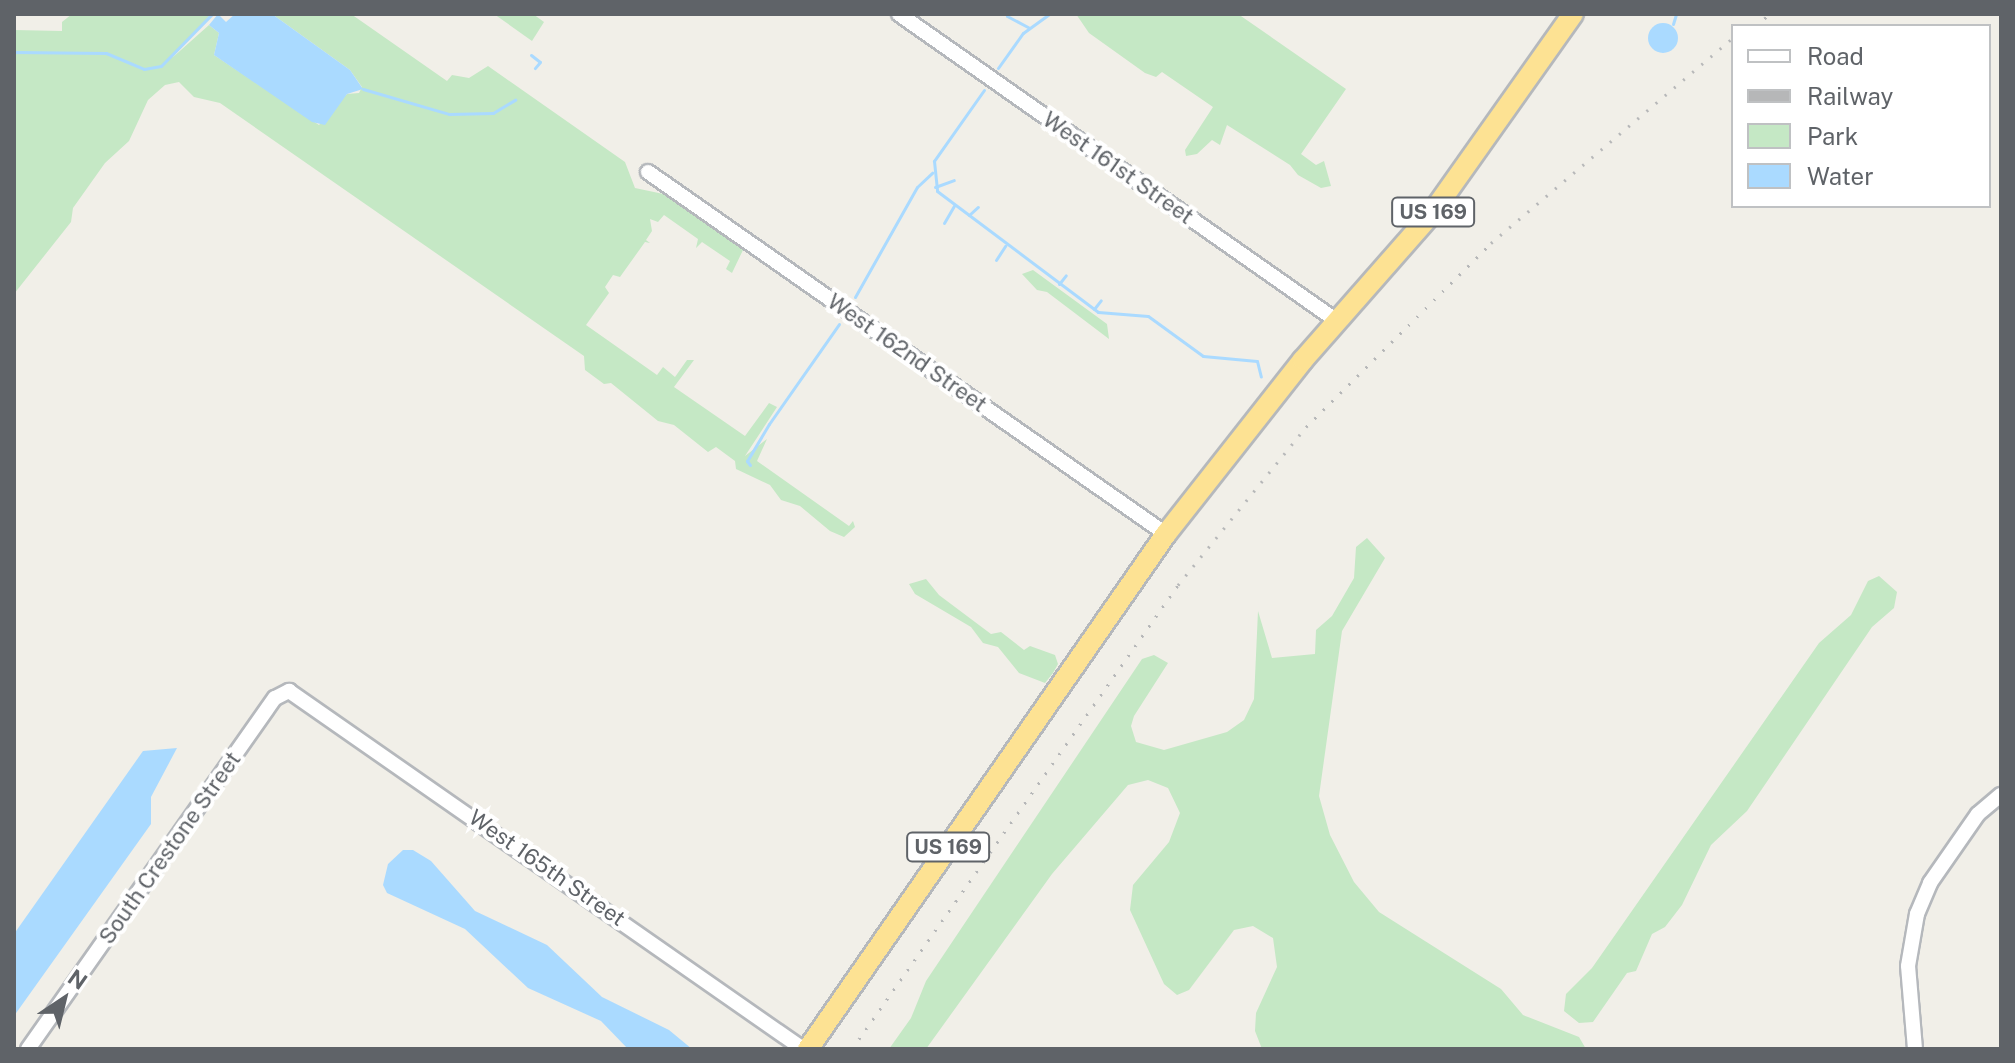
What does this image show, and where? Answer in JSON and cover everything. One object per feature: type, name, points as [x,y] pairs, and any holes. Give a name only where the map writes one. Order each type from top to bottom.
[{"type":"highway","name":"US 169","points":[[806,1049],[1166,534],[1337,321],[1432,213],[1573,14]]},
{"type":"street","name":"West 161st Street","points":[[899,14],[1337,321]]},
{"type":"street","name":"West 162nd Street","points":[[648,172],[1166,534]]},
{"type":"street","name":"West 165th Street","points":[[289,691],[806,1049]]},
{"type":"street","name":"South Crestone Street","points":[[28,1049],[275,698],[289,691]]},
{"type":"street","points":[[1915,1049],[1908,966],[1917,914],[1930,883],[1978,814],[2001,795]]},
{"type":"green space","points":[[72,14],[211,14],[172,58],[209,25],[219,33],[214,55],[319,125],[347,94],[359,93],[362,87],[350,70],[272,14],[351,14],[447,81],[452,75],[469,78],[488,66],[625,162],[635,188],[668,195],[743,250],[732,273],[726,269],[730,261],[702,242],[696,248],[698,239],[664,215],[658,222],[650,219],[652,231],[646,240],[650,243],[645,242],[620,277],[613,275],[605,287],[609,293],[586,325],[657,375],[663,367],[675,377],[687,360],[694,360],[674,387],[745,436],[769,403],[777,407],[745,456],[767,439],[757,461],[849,526],[853,521],[855,527],[844,537],[830,531],[800,506],[781,500],[770,485],[736,469],[735,461],[716,447],[708,452],[674,425],[658,421],[611,383],[604,384],[585,370],[584,356],[220,103],[194,97],[179,82],[165,85],[148,100],[129,141],[105,163],[73,208],[71,222],[14,294],[14,30],[62,31],[62,22]]},
{"type":"green space","points":[[494,14],[533,14],[544,22],[532,41]]},
{"type":"green space","points":[[1076,14],[1238,14],[1346,89],[1301,154],[1316,165],[1324,161],[1331,186],[1321,188],[1298,175],[1290,165],[1227,125],[1220,145],[1212,140],[1197,154],[1186,156],[1185,150],[1213,107],[1162,72],[1156,77],[1145,73],[1089,33]]},
{"type":"green space","points":[[1033,270],[1107,324],[1109,339],[1047,292],[1037,290],[1022,274]]},
{"type":"green space","points":[[1367,538],[1385,558],[1342,631],[1319,796],[1330,835],[1354,882],[1379,912],[1501,989],[1523,1015],[1579,1037],[1586,1049],[1262,1049],[1255,1031],[1256,1013],[1277,967],[1273,938],[1253,926],[1234,930],[1189,990],[1177,995],[1164,984],[1130,910],[1133,885],[1169,842],[1180,813],[1168,788],[1148,780],[1128,785],[1052,874],[926,1049],[889,1049],[911,1018],[926,981],[1142,659],[1154,655],[1168,663],[1134,716],[1131,726],[1136,742],[1164,750],[1227,732],[1244,720],[1254,699],[1258,611],[1272,658],[1315,654],[1316,630],[1332,616],[1354,578],[1356,547]]},
{"type":"green space","points":[[1879,576],[1897,592],[1894,608],[1872,627],[1747,811],[1711,845],[1682,905],[1665,927],[1652,934],[1636,971],[1627,973],[1593,1022],[1579,1023],[1564,1011],[1566,994],[1592,968],[1819,643],[1851,615],[1868,581]]},
{"type":"green space","points":[[926,579],[939,595],[991,634],[1001,632],[1024,650],[1030,646],[1055,655],[1058,664],[1045,683],[1019,673],[998,647],[983,643],[971,627],[915,594],[909,584]]},
{"type":"water","points":[[218,14],[226,22],[235,14],[272,14],[350,70],[363,89],[347,94],[325,125],[312,122],[214,55],[219,33],[209,25]]},
{"type":"water","points":[[1663,23],[1673,28],[1678,38],[1673,48],[1663,53],[1653,48],[1648,38],[1653,28]]},
{"type":"water","points":[[177,748],[151,797],[151,824],[14,1016],[14,934],[143,751]]},
{"type":"water","points":[[403,850],[413,850],[431,861],[475,911],[547,945],[602,997],[669,1030],[692,1049],[628,1049],[601,1021],[528,988],[465,929],[387,893],[383,885],[388,864]]},
{"type":"waterway","points":[[14,52],[106,53],[144,69],[161,66],[212,14]]},
{"type":"waterway","points":[[998,68],[1023,33],[1049,14]]},
{"type":"waterway","points":[[1673,24],[1676,14]]},
{"type":"waterway","points":[[1007,16],[1028,27]]},
{"type":"waterway","points":[[531,55],[540,62],[535,68]]},
{"type":"waterway","points":[[363,89],[449,114],[493,113],[515,100]]},
{"type":"waterway","points":[[984,90],[934,161],[937,191],[1098,312],[1148,316],[1203,356],[1257,361],[1261,377]]},
{"type":"waterway","points":[[855,297],[917,187],[932,173]]},
{"type":"waterway","points":[[935,187],[954,180]]},
{"type":"waterway","points":[[944,223],[954,206]]},
{"type":"waterway","points":[[969,215],[978,207]]},
{"type":"waterway","points":[[996,260],[1005,246]]},
{"type":"waterway","points":[[1059,284],[1066,275]]},
{"type":"waterway","points":[[1094,309],[1101,300]]},
{"type":"waterway","points":[[750,465],[747,461],[769,424],[839,324]]},
{"type":"railway","points":[[1758,24],[1770,14]]},
{"type":"railway","points":[[852,1049],[1178,585],[1306,427],[1491,243],[1731,40]]}]
